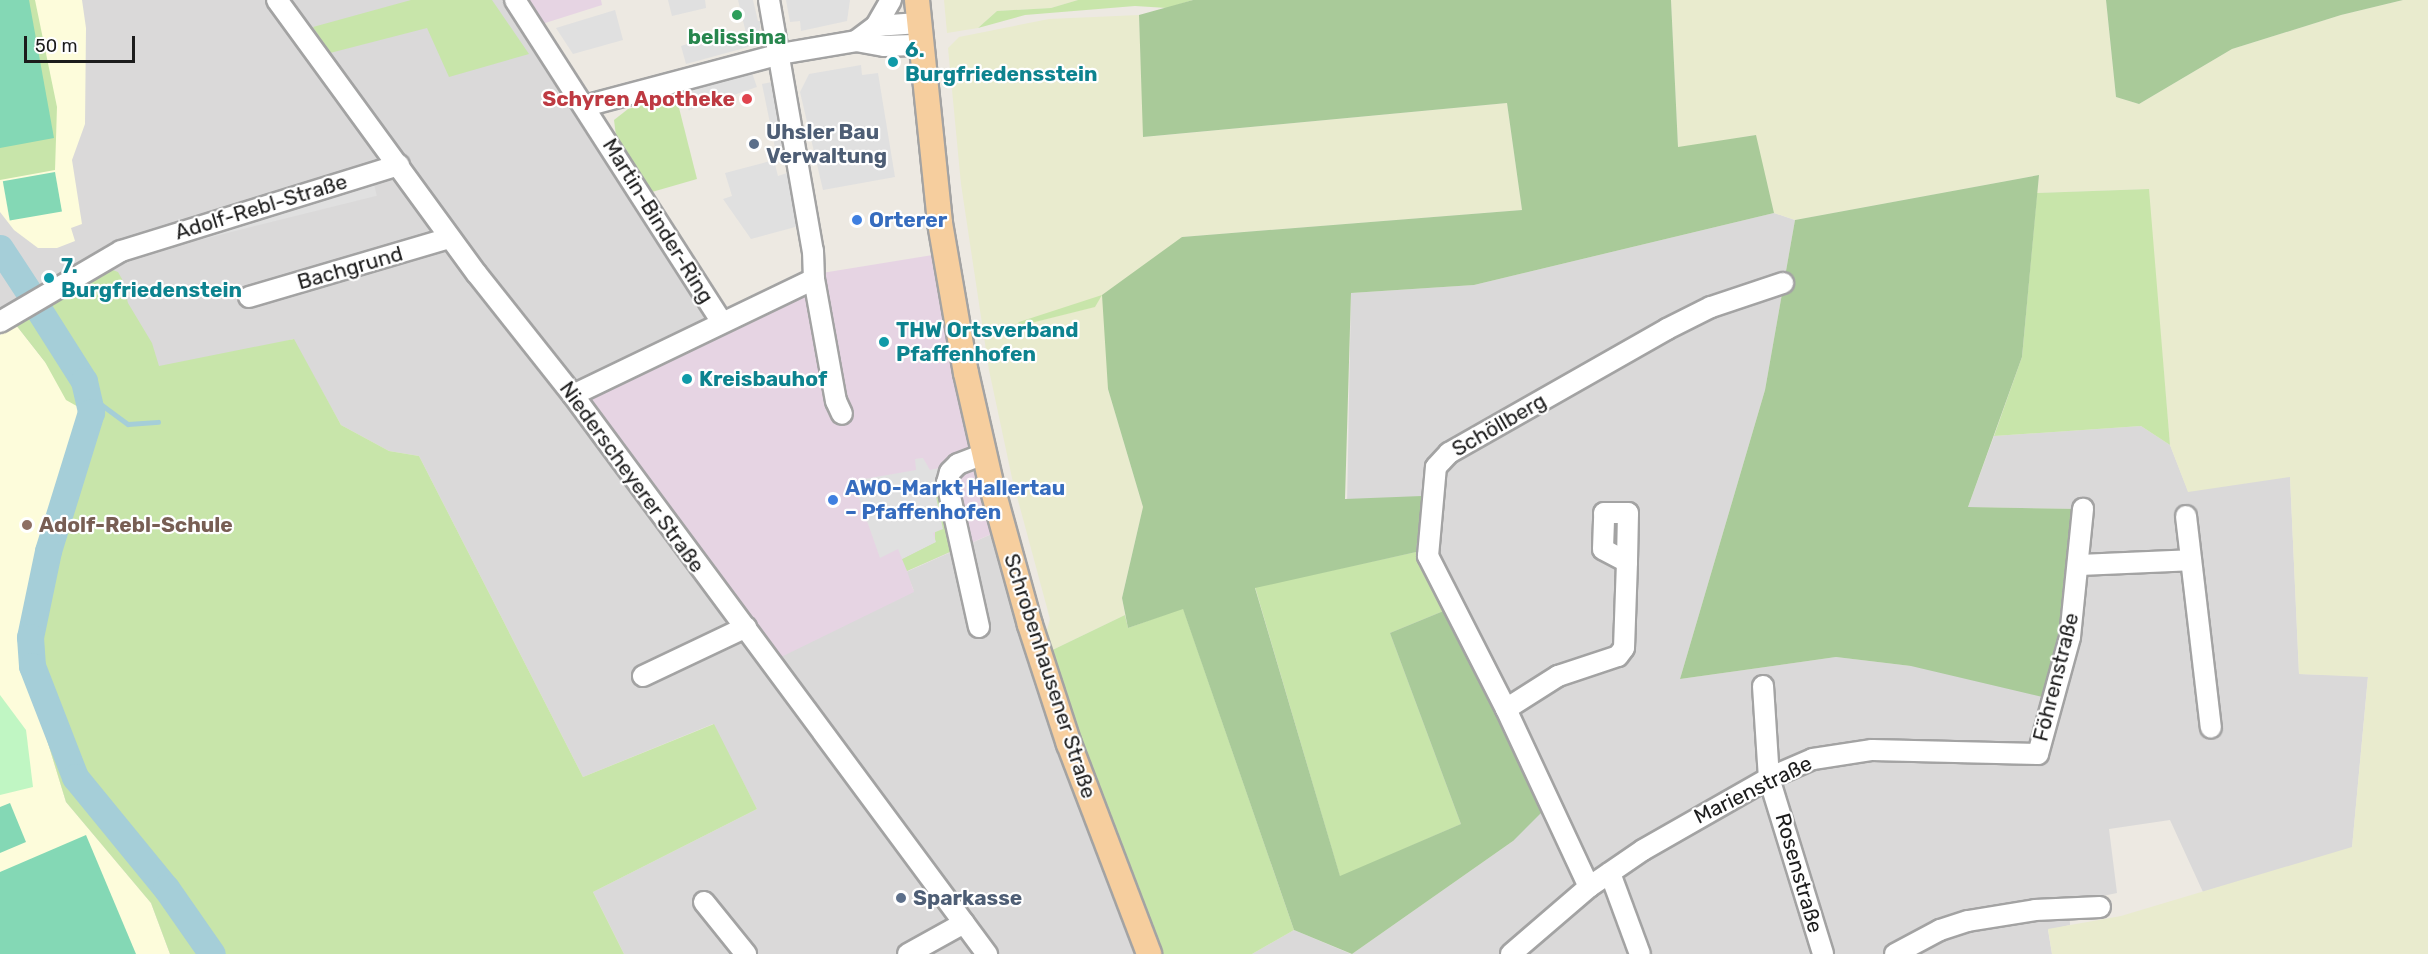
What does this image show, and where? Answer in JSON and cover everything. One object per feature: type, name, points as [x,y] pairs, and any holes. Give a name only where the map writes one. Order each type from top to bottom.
[{"type":"main road","name":"Schrobenhausener Straße","points":[[919,23],[940,223],[984,454],[1053,698],[1149,954]]},
{"type":"street","name":"Niederscheyerer Straße","points":[[277,0],[450,238],[573,395],[987,954]]},
{"type":"street","name":"Martin-Binder-Ring","points":[[515,0],[723,322]]},
{"type":"street","points":[[769,0],[813,251],[814,279],[836,401],[842,414]]},
{"type":"street","points":[[855,41],[876,26],[891,0]]},
{"type":"street","points":[[585,106],[780,54],[855,41],[884,46],[919,23]]},
{"type":"street","points":[[876,26],[919,23]]},
{"type":"street","name":"Adolf-Rebl-Straße","points":[[7,318],[52,289],[132,247],[399,165]]},
{"type":"street","name":"Bachgrund","points":[[249,297],[450,238]]},
{"type":"street","name":"Martin-Binder-Ring","points":[[573,395],[814,279]]},
{"type":"street","name":"Schöllberg","points":[[1589,887],[1506,709],[1428,556],[1434,475],[1440,460],[1674,325],[1711,307],[1783,283]]},
{"type":"street","points":[[979,627],[947,483],[950,472],[958,464],[984,454]]},
{"type":"street","name":"Föhrenstraße","points":[[2038,753],[2070,637],[2083,509]]},
{"type":"street","points":[[2186,516],[2211,728]]},
{"type":"street","points":[[2078,565],[2191,560]]},
{"type":"street","points":[[1506,709],[1558,676],[1618,656],[1624,648],[1627,562]]},
{"type":"street","points":[[643,676],[746,627]]},
{"type":"street","name":"Rosenstraße","points":[[1763,686],[1769,778],[1822,954]]},
{"type":"street","name":"Marienstraße","points":[[1511,954],[1589,887],[1677,829],[1769,778],[1813,759],[1849,751],[2038,753]]},
{"type":"street","points":[[1610,873],[1640,954]]},
{"type":"street","points":[[704,902],[746,954]]},
{"type":"street","points":[[1895,954],[1940,930],[1968,921],[2035,910],[2100,907]]},
{"type":"street","points":[[908,954],[964,923]]},
{"type":"shaded area","points":[[0,0],[518,0],[914,591],[906,572],[1003,529],[1149,954],[624,954],[593,892],[757,809],[713,724],[583,777],[419,456],[389,451],[341,425],[293,339],[82,409],[22,658],[66,802],[151,903],[170,954],[0,954]]},
{"type":"shaded area","points":[[0,0],[82,0],[86,28],[85,124],[72,160],[82,224],[71,228],[75,241],[57,248],[38,248],[14,230],[0,212]]},
{"type":"shaded area","points":[[526,0],[601,0],[602,5],[542,24]]},
{"type":"shaded area","points":[[668,0],[705,0],[706,8],[672,16]]},
{"type":"shaded area","points":[[738,0],[753,0],[758,21],[761,21],[758,40],[748,47],[686,64],[681,46],[722,33],[723,38],[746,33]]},
{"type":"shaded area","points":[[786,0],[850,0],[847,21],[801,31],[800,21],[790,22]]},
{"type":"shaded area","points":[[944,0],[1078,0],[1051,8],[997,11],[978,28],[947,33]]},
{"type":"shaded area","points":[[1671,0],[2106,0],[2116,97],[2139,104],[2232,49],[2341,15],[2403,0],[2428,0],[2428,954],[2052,954],[2048,929],[2121,916],[2352,847],[2368,677],[2299,674],[2290,477],[2188,492],[2170,445],[2148,189],[2037,193],[2039,175],[1795,220],[1774,213],[1755,135],[1678,148]]},
{"type":"shaded area","points":[[615,10],[623,40],[573,54],[556,28]]},
{"type":"shaded area","points":[[1139,15],[1144,137],[1507,103],[1522,210],[1182,237],[1108,389],[1143,507],[1122,598],[1125,615],[1040,656],[1050,619],[1012,478],[989,370],[961,184],[948,48],[959,37],[1049,19]]},
{"type":"shaded area","points":[[861,65],[862,75],[878,73],[895,177],[823,190],[800,92],[809,74]]},
{"type":"shaded area","points":[[751,70],[757,87],[689,110],[683,93]]},
{"type":"shaded area","points":[[772,82],[785,156],[777,157],[762,84]]},
{"type":"shaded area","points":[[774,160],[778,176],[787,173],[799,226],[751,239],[723,199],[732,196],[725,173]]},
{"type":"shaded area","points":[[374,184],[377,196],[195,241],[193,229]]},
{"type":"shaded area","points":[[1774,213],[1795,220],[1765,390],[1680,679],[1836,657],[1911,666],[2078,509],[1968,507],[1994,436],[2141,426],[2170,445],[2188,491],[2290,476],[2299,674],[2368,676],[2352,848],[2203,892],[2170,820],[2109,829],[2117,893],[2069,903],[2070,925],[2048,930],[2052,954],[1352,954],[1513,841],[1340,877],[1351,293],[1474,285]]},
{"type":"shaded area","points":[[945,253],[1003,529],[907,571],[914,592],[775,660],[591,413],[593,391],[822,273]]},
{"type":"shaded area","name":"Adolf-Rebl-Schule","points":[[16,325],[82,409],[22,658],[66,802],[151,903],[170,954],[0,954],[0,335]]},
{"type":"shaded area","points":[[923,458],[930,470],[939,468],[941,477],[926,487],[925,493],[935,492],[943,529],[933,533],[936,542],[902,559],[898,549],[880,558],[853,481],[916,470],[915,459]]},
{"type":"shaded area","points":[[1294,930],[1351,954],[1252,954]]},
{"type":"green space","points":[[0,0],[35,0],[57,107],[55,170],[0,180]]},
{"type":"green space","points":[[0,0],[29,0],[54,138],[0,148]]},
{"type":"green space","points":[[411,0],[492,0],[529,54],[449,77],[427,28],[330,53],[313,27]]},
{"type":"green space","points":[[1078,0],[1193,0],[1167,8],[1135,6],[1025,15],[978,28],[997,11],[1051,8]]},
{"type":"green space","points":[[1193,0],[1671,0],[1678,147],[1756,135],[1774,213],[1474,285],[1351,293],[1345,499],[1422,496],[1416,552],[1255,588],[1340,876],[1461,824],[1390,633],[1446,610],[1544,810],[1513,841],[1352,954],[1294,930],[1183,609],[1128,628],[1122,598],[1143,507],[1108,389],[1102,295],[1182,237],[1522,210],[1507,103],[1143,137],[1139,15]]},
{"type":"green space","points":[[2106,0],[2403,0],[2341,15],[2232,49],[2139,104],[2116,97]]},
{"type":"green space","points":[[676,96],[697,179],[652,192],[616,136],[614,120],[628,109]]},
{"type":"green space","points":[[55,172],[62,211],[10,221],[3,181]]},
{"type":"green space","points":[[2039,175],[2022,357],[1968,507],[2079,509],[2076,561],[2051,699],[1911,666],[1836,657],[1680,679],[1765,390],[1795,220]]},
{"type":"green space","points":[[2149,189],[2170,445],[2141,426],[1994,436],[2022,357],[2037,193]]},
{"type":"green space","points":[[105,267],[118,272],[122,279],[128,303],[152,343],[159,366],[294,339],[341,425],[389,451],[419,456],[583,777],[714,724],[757,809],[593,892],[624,954],[170,954],[151,903],[66,802],[22,658],[82,409],[66,400],[45,362],[16,325]]},
{"type":"green space","points":[[1102,295],[1095,307],[1015,327],[1019,322]]},
{"type":"green space","points":[[941,477],[959,548],[907,571],[902,559],[935,542],[935,492],[925,494],[926,487]]},
{"type":"green space","points":[[1416,552],[1446,610],[1390,633],[1461,824],[1340,877],[1255,587]]},
{"type":"green space","points":[[1183,608],[1294,930],[1252,954],[1149,954],[1040,656],[1125,615],[1128,628]]},
{"type":"green space","points":[[0,695],[26,730],[33,787],[0,795]]},
{"type":"green space","points":[[10,803],[26,842],[0,853],[0,807]]},
{"type":"green space","points":[[86,835],[136,954],[0,954],[0,872]]},
{"type":"waterway","points":[[0,248],[28,291]]},
{"type":"waterway","points":[[39,310],[84,381],[91,412],[48,551],[30,637],[32,666],[75,777],[166,888],[212,954]]},
{"type":"waterway","points":[[90,396],[128,424],[158,422]]},
{"type":"place","name":"belissima","points":[[737,15]]},
{"type":"place","name":"6. Burgfriedensstein","points":[[893,62]]},
{"type":"place","name":"Schyren Apotheke","points":[[747,99]]},
{"type":"place","name":"Uhsler Bau Verwaltung","points":[[754,144]]},
{"type":"place","name":"Orterer","points":[[857,220]]},
{"type":"place","name":"7. Burgfriedenstein","points":[[49,278]]},
{"type":"place","name":"THW Ortsverband Pfaffenhofen","points":[[884,342]]},
{"type":"place","name":"Kreisbauhof","points":[[687,379]]},
{"type":"place","name":"AWO-Markt Hallertau – Pfaffenhofen","points":[[833,500]]},
{"type":"place","name":"Adolf-Rebl-Schule","points":[[27,525]]},
{"type":"place","name":"Sparkasse","points":[[901,898]]}]
